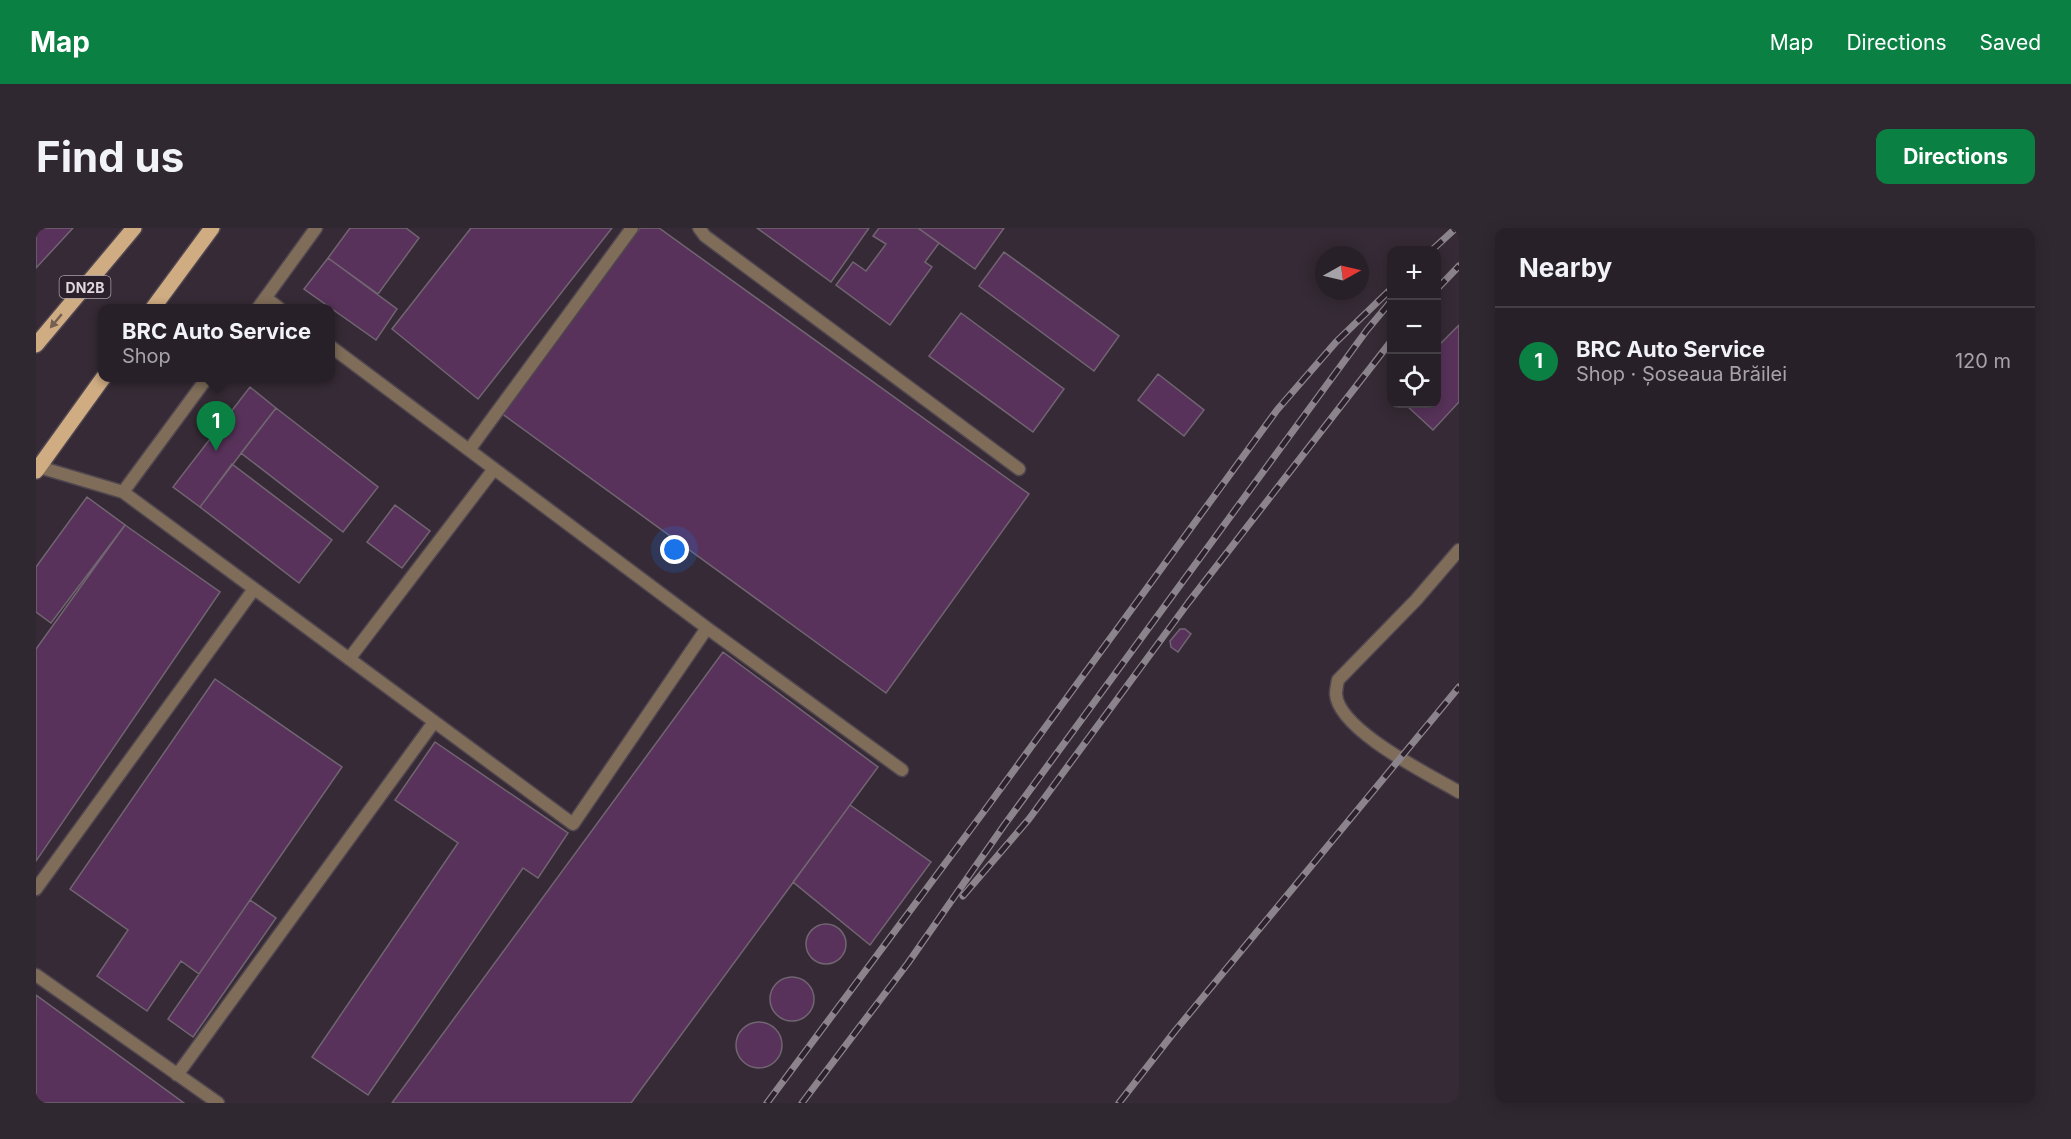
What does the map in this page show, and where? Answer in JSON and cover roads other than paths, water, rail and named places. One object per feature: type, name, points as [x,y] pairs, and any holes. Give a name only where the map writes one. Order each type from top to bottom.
[{"type":"main road","name":"DN2B","points":[[36,345],[134,228]]},
{"type":"main road","points":[[157,304],[212,228]]},
{"type":"main road","points":[[37,469],[101,382]]},
{"type":"lane","points":[[262,303],[316,228]]},
{"type":"lane","points":[[470,450],[632,228]]},
{"type":"lane","points":[[699,228],[705,236],[1018,469]]},
{"type":"lane","points":[[335,350],[707,628],[902,770]]},
{"type":"lane","points":[[123,492],[204,382]]},
{"type":"lane","points":[[37,469],[123,492],[573,824],[707,628]]},
{"type":"lane","points":[[348,659],[494,469]]},
{"type":"lane","points":[[1459,550],[1416,600],[1338,681],[1336,695],[1346,717],[1358,730],[1459,792]]},
{"type":"lane","points":[[36,889],[254,589]]},
{"type":"lane","points":[[177,1075],[434,722]]},
{"type":"lane","points":[[36,975],[219,1103]]},
{"type":"railway","points":[[1436,246],[1456,228]]},
{"type":"railway","points":[[1441,285],[1459,266]]},
{"type":"railway","points":[[767,1103],[985,810],[1277,410],[1336,342],[1387,293]]},
{"type":"railway","points":[[802,1103],[908,963],[1005,824],[1367,330],[1387,306]]},
{"type":"railway","points":[[963,896],[1029,819],[1188,603],[1387,346]]},
{"type":"railway","points":[[1119,1103],[1175,1031],[1459,687]]},
{"type":"place","name":"BRC Auto Service","points":[[216,451]]}]
